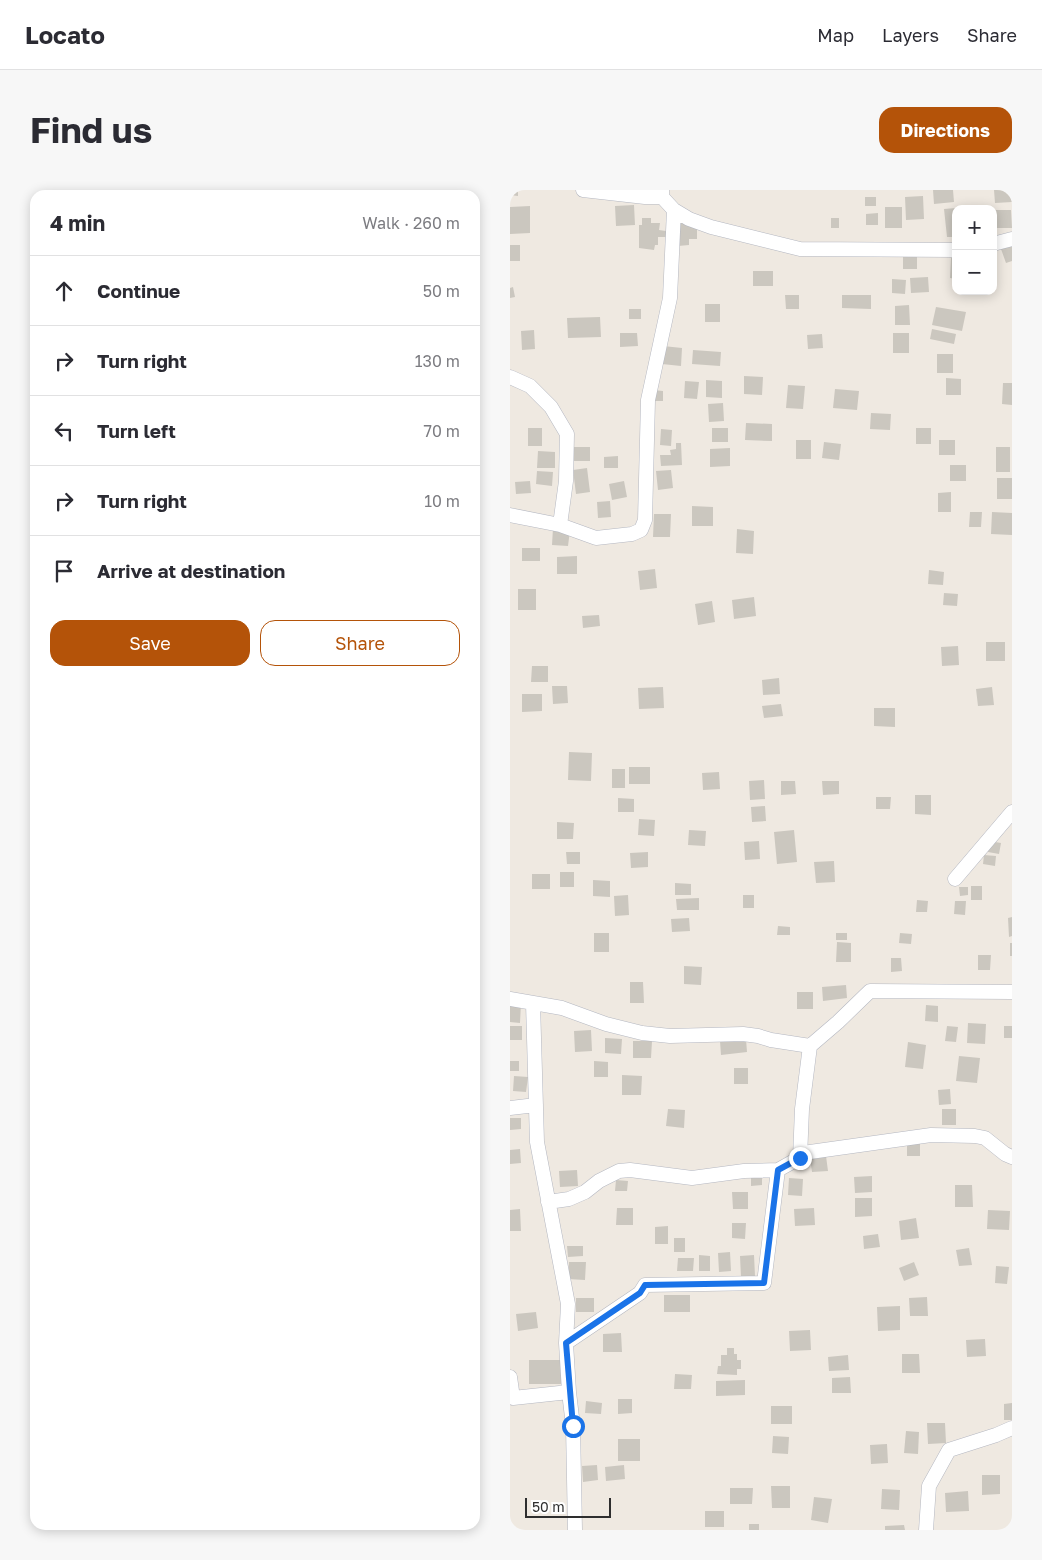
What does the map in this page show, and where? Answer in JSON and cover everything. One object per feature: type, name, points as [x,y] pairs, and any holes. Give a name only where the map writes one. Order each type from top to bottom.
[{"type":"street","points":[[583,190],[645,197],[662,194],[674,210],[689,219],[711,227],[800,249],[952,250]]},
{"type":"street","points":[[510,515],[560,525],[596,538],[632,534],[641,530],[645,520],[648,400],[670,298],[674,210]]},
{"type":"street","points":[[997,243],[1012,239]]},
{"type":"street","points":[[510,377],[530,386],[551,406],[567,434],[566,481],[560,525]]},
{"type":"street","points":[[955,879],[1012,812]]},
{"type":"street","points":[[800,1158],[802,1109],[810,1046],[870,991],[1012,992]]},
{"type":"street","points":[[510,999],[562,1008],[606,1024],[642,1033],[670,1036],[743,1034],[810,1046]]},
{"type":"street","points":[[533,1003],[537,1142],[568,1304],[566,1343],[573,1426],[575,1530]]},
{"type":"street","points":[[510,1108],[536,1106]]},
{"type":"street","points":[[548,1202],[569,1199],[585,1192],[599,1181],[619,1171],[630,1170],[692,1178],[744,1171],[778,1170],[810,1152],[931,1135],[985,1138],[1012,1157]]},
{"type":"street","points":[[566,1343],[640,1293],[645,1285],[764,1283],[778,1170]]},
{"type":"street","points":[[510,1377],[512,1398],[569,1392]]},
{"type":"street","points":[[926,1530],[929,1486],[949,1450],[1012,1428]]},
{"type":"building","points":[[510,190],[518,190],[518,196],[510,195]]},
{"type":"building","points":[[933,190],[953,190],[954,202],[934,204]]},
{"type":"building","points":[[994,190],[1012,190],[1012,202],[995,203]]},
{"type":"building","points":[[923,196],[924,219],[906,220],[905,197]]},
{"type":"building","points":[[865,197],[876,197],[876,206],[865,206]]},
{"type":"building","points":[[634,205],[635,225],[616,226],[615,206]]},
{"type":"building","points":[[530,206],[530,233],[510,234],[510,207]]},
{"type":"building","points":[[885,207],[902,207],[902,228],[885,228]]},
{"type":"building","points":[[952,208],[952,237],[947,237],[944,209]]},
{"type":"building","points":[[997,210],[1011,210],[1012,228],[997,228]]},
{"type":"building","points":[[878,213],[878,225],[866,225],[866,214]]},
{"type":"building","points":[[642,218],[651,218],[651,223],[660,223],[659,230],[666,231],[666,237],[658,237],[658,245],[655,245],[654,250],[639,248],[639,225],[642,225]]},
{"type":"building","points":[[831,218],[839,218],[839,228],[831,228]]},
{"type":"building","points":[[677,220],[697,226],[697,239],[689,239],[689,245],[678,246]]},
{"type":"building","points":[[1012,244],[1012,261],[1006,263],[1001,249]]},
{"type":"building","points":[[510,245],[520,245],[520,261],[510,261]]},
{"type":"building","points":[[903,254],[917,254],[917,269],[903,269]]},
{"type":"building","points":[[951,258],[952,258],[952,278],[950,278]]},
{"type":"building","points":[[753,271],[773,271],[773,286],[753,286]]},
{"type":"building","points":[[928,277],[929,292],[911,293],[910,278]]},
{"type":"building","points":[[892,279],[906,280],[905,294],[892,293]]},
{"type":"building","points":[[513,287],[515,297],[510,298],[510,288]]},
{"type":"building","points":[[785,295],[799,295],[799,309],[786,309]]},
{"type":"building","points":[[842,295],[871,295],[871,309],[842,308]]},
{"type":"building","points":[[705,304],[720,304],[720,322],[705,322]]},
{"type":"building","points":[[909,305],[910,325],[895,325],[895,306]]},
{"type":"building","points":[[936,307],[966,312],[962,331],[932,325]]},
{"type":"building","points":[[629,309],[641,309],[641,319],[629,319]]},
{"type":"building","points":[[600,317],[601,337],[568,338],[567,318]]},
{"type":"building","points":[[932,329],[956,334],[954,344],[930,339]]},
{"type":"building","points":[[534,330],[535,349],[522,350],[521,331]]},
{"type":"building","points":[[620,333],[637,333],[638,346],[620,347]]},
{"type":"building","points":[[893,333],[909,333],[909,353],[893,353]]},
{"type":"building","points":[[822,334],[823,348],[808,349],[807,335]]},
{"type":"building","points":[[663,346],[682,348],[681,366],[662,364]]},
{"type":"building","points":[[693,350],[721,352],[720,366],[692,364]]},
{"type":"building","points":[[937,354],[953,354],[953,373],[937,373]]},
{"type":"building","points":[[744,376],[763,377],[762,395],[744,394]]},
{"type":"building","points":[[946,378],[961,379],[961,395],[946,395]]},
{"type":"building","points":[[706,380],[722,381],[722,398],[706,397]]},
{"type":"building","points":[[685,381],[699,382],[697,399],[684,398]]},
{"type":"building","points":[[1003,383],[1012,383],[1012,405],[1002,404]]},
{"type":"building","points":[[788,385],[805,386],[803,409],[786,408]]},
{"type":"building","points":[[835,389],[859,391],[857,410],[833,408]]},
{"type":"building","points":[[653,390],[663,391],[663,401],[653,401]]},
{"type":"building","points":[[723,403],[724,421],[709,422],[708,404]]},
{"type":"building","points":[[871,413],[891,414],[890,430],[870,429]]},
{"type":"building","points":[[746,423],[772,424],[772,441],[745,440]]},
{"type":"building","points":[[528,428],[542,428],[542,446],[528,446]]},
{"type":"building","points":[[712,428],[728,428],[728,442],[712,442]]},
{"type":"building","points":[[916,428],[931,428],[931,444],[916,444]]},
{"type":"building","points":[[661,429],[672,430],[671,446],[660,445]]},
{"type":"building","points":[[796,440],[811,440],[811,459],[796,459]]},
{"type":"building","points":[[939,440],[955,440],[955,455],[939,455]]},
{"type":"building","points":[[824,442],[841,444],[839,460],[822,458]]},
{"type":"building","points":[[676,443],[681,443],[682,465],[661,466],[660,455],[671,455],[670,450],[676,449]]},
{"type":"building","points":[[574,447],[590,447],[590,461],[574,461]]},
{"type":"building","points":[[996,447],[1010,447],[1010,472],[996,472]]},
{"type":"building","points":[[730,448],[730,466],[710,467],[710,449]]},
{"type":"building","points":[[538,451],[555,452],[555,468],[537,468]]},
{"type":"building","points":[[618,456],[618,468],[604,468],[604,457]]},
{"type":"building","points":[[950,465],[966,465],[966,481],[950,481]]},
{"type":"building","points":[[587,468],[590,492],[576,494],[573,470]]},
{"type":"building","points":[[671,470],[673,488],[658,490],[656,471]]},
{"type":"building","points":[[537,471],[553,472],[552,486],[536,484]]},
{"type":"building","points":[[997,478],[1012,478],[1012,499],[997,499]]},
{"type":"building","points":[[530,481],[531,493],[516,494],[515,482]]},
{"type":"building","points":[[624,481],[627,497],[612,500],[609,484]]},
{"type":"building","points":[[951,492],[951,512],[938,512],[938,493]]},
{"type":"building","points":[[610,501],[611,517],[598,518],[597,502]]},
{"type":"building","points":[[692,506],[713,507],[713,526],[692,526]]},
{"type":"building","points":[[970,512],[982,512],[981,527],[969,527]]},
{"type":"building","points":[[992,512],[1012,513],[1012,535],[991,534]]},
{"type":"building","points":[[654,514],[671,514],[670,537],[653,537]]},
{"type":"building","points":[[553,528],[570,530],[568,546],[552,545]]},
{"type":"building","points":[[737,529],[754,531],[753,554],[736,553]]},
{"type":"building","points":[[522,548],[540,548],[540,561],[522,561]]},
{"type":"building","points":[[577,556],[577,574],[557,574],[557,557]]},
{"type":"building","points":[[655,569],[657,588],[640,590],[638,571]]},
{"type":"building","points":[[929,570],[944,572],[943,585],[928,584]]},
{"type":"building","points":[[518,589],[536,589],[536,610],[518,610]]},
{"type":"building","points":[[944,593],[958,594],[957,606],[943,605]]},
{"type":"building","points":[[754,597],[756,616],[734,619],[732,600]]},
{"type":"building","points":[[712,601],[715,622],[698,625],[695,604]]},
{"type":"building","points":[[599,615],[600,626],[583,628],[582,616]]},
{"type":"building","points":[[986,642],[1005,642],[1005,661],[986,661]]},
{"type":"building","points":[[958,646],[959,665],[942,666],[941,647]]},
{"type":"building","points":[[532,666],[548,666],[548,682],[531,682]]},
{"type":"building","points":[[779,678],[780,694],[763,695],[762,680]]},
{"type":"building","points":[[552,686],[567,686],[568,703],[553,704]]},
{"type":"building","points":[[663,687],[664,708],[639,709],[638,688]]},
{"type":"building","points":[[992,687],[994,705],[978,706],[976,689]]},
{"type":"building","points":[[522,694],[542,694],[542,711],[522,712]]},
{"type":"building","points":[[781,704],[783,716],[764,718],[762,706]]},
{"type":"building","points":[[874,708],[895,708],[895,727],[874,726]]},
{"type":"building","points":[[569,752],[592,753],[591,781],[568,780]]},
{"type":"building","points":[[629,767],[650,767],[650,784],[629,784]]},
{"type":"building","points":[[612,769],[625,769],[625,788],[612,788]]},
{"type":"building","points":[[719,772],[720,789],[703,790],[702,773]]},
{"type":"building","points":[[764,780],[765,799],[750,800],[749,781]]},
{"type":"building","points":[[781,781],[795,781],[796,794],[781,795]]},
{"type":"building","points":[[822,781],[839,781],[839,794],[823,795]]},
{"type":"building","points":[[915,795],[931,795],[931,815],[915,814]]},
{"type":"building","points":[[876,797],[891,797],[890,809],[876,809]]},
{"type":"building","points":[[618,798],[634,799],[634,812],[618,812]]},
{"type":"building","points":[[765,806],[766,821],[752,822],[751,807]]},
{"type":"building","points":[[639,819],[655,820],[654,836],[638,835]]},
{"type":"building","points":[[557,822],[574,823],[573,839],[557,839]]},
{"type":"building","points":[[689,830],[706,831],[705,846],[688,845]]},
{"type":"building","points":[[794,830],[797,862],[777,864],[774,832]]},
{"type":"building","points":[[759,841],[760,859],[745,860],[744,842]]},
{"type":"building","points":[[989,841],[1001,843],[999,854],[988,852]]},
{"type":"building","points":[[566,852],[580,852],[580,864],[567,864]]},
{"type":"building","points":[[648,852],[648,867],[631,868],[630,853]]},
{"type":"building","points":[[984,855],[996,856],[995,866],[983,864]]},
{"type":"building","points":[[834,861],[835,882],[816,883],[814,862]]},
{"type":"building","points":[[560,872],[574,872],[574,887],[560,887]]},
{"type":"building","points":[[532,874],[550,874],[550,889],[532,889]]},
{"type":"building","points":[[593,880],[610,881],[610,897],[593,896]]},
{"type":"building","points":[[675,883],[691,884],[691,895],[675,895]]},
{"type":"building","points":[[971,886],[982,886],[982,900],[971,900]]},
{"type":"building","points":[[959,887],[968,887],[968,895],[960,896]]},
{"type":"building","points":[[628,895],[629,915],[615,916],[614,896]]},
{"type":"building","points":[[743,895],[754,895],[754,908],[743,908]]},
{"type":"building","points":[[699,898],[699,910],[677,910],[676,899]]},
{"type":"building","points":[[917,900],[928,901],[927,912],[916,912]]},
{"type":"building","points":[[955,901],[966,901],[965,915],[954,914]]},
{"type":"building","points":[[1012,917],[1012,936],[1009,937],[1008,918]]},
{"type":"building","points":[[689,918],[690,931],[672,932],[671,919]]},
{"type":"building","points":[[778,926],[790,927],[790,935],[777,935]]},
{"type":"building","points":[[594,933],[609,933],[609,952],[594,952]]},
{"type":"building","points":[[836,933],[847,933],[847,940],[836,940]]},
{"type":"building","points":[[900,933],[912,934],[911,944],[899,943]]},
{"type":"building","points":[[837,942],[851,943],[851,962],[836,962]]},
{"type":"building","points":[[1010,943],[1012,943],[1012,956],[1010,956]]},
{"type":"building","points":[[978,955],[991,955],[990,970],[978,970]]},
{"type":"building","points":[[891,958],[901,958],[902,971],[891,972]]},
{"type":"building","points":[[684,966],[702,967],[701,985],[684,984]]},
{"type":"building","points":[[630,982],[643,982],[644,1003],[630,1003]]},
{"type":"building","points":[[846,985],[847,998],[823,1001],[822,987]]},
{"type":"building","points":[[797,992],[813,992],[813,1009],[797,1009]]},
{"type":"building","points":[[510,1003],[521,1003],[520,1023],[510,1022]]},
{"type":"building","points":[[926,1005],[938,1006],[938,1022],[925,1021]]},
{"type":"building","points":[[968,1023],[986,1024],[985,1044],[967,1043]]},
{"type":"building","points":[[510,1026],[522,1026],[522,1040],[510,1040]]},
{"type":"building","points":[[947,1026],[958,1027],[956,1042],[945,1041]]},
{"type":"building","points":[[1004,1026],[1012,1026],[1012,1038],[1004,1038]]},
{"type":"building","points":[[591,1030],[592,1051],[575,1052],[574,1031]]},
{"type":"building","points":[[605,1038],[622,1039],[621,1054],[605,1053]]},
{"type":"building","points":[[746,1039],[747,1052],[721,1055],[720,1041]]},
{"type":"building","points":[[633,1041],[652,1041],[651,1058],[633,1058]]},
{"type":"building","points":[[908,1042],[926,1045],[923,1069],[905,1067]]},
{"type":"building","points":[[959,1056],[980,1058],[977,1083],[956,1081]]},
{"type":"building","points":[[510,1061],[519,1061],[519,1071],[510,1071]]},
{"type":"building","points":[[594,1061],[608,1062],[608,1077],[594,1077]]},
{"type":"building","points":[[734,1068],[748,1068],[748,1084],[734,1084]]},
{"type":"building","points":[[622,1075],[642,1076],[641,1095],[622,1095]]},
{"type":"building","points":[[514,1076],[528,1077],[526,1092],[513,1091]]},
{"type":"building","points":[[950,1089],[951,1104],[939,1105],[938,1090]]},
{"type":"building","points":[[668,1109],[685,1110],[684,1128],[666,1126]]},
{"type":"building","points":[[942,1109],[956,1109],[956,1125],[942,1125]]},
{"type":"building","points":[[510,1118],[521,1118],[521,1129],[510,1130]]},
{"type":"building","points":[[907,1144],[920,1144],[920,1156],[907,1156]]},
{"type":"building","points":[[520,1149],[521,1163],[510,1164],[510,1150]]},
{"type":"building","points":[[826,1156],[828,1171],[812,1172],[810,1158]]},
{"type":"building","points":[[577,1170],[578,1186],[560,1187],[559,1171]]},
{"type":"building","points":[[751,1174],[762,1174],[762,1185],[751,1186]]},
{"type":"building","points":[[872,1176],[872,1192],[855,1193],[854,1177]]},
{"type":"building","points":[[789,1178],[803,1179],[802,1196],[788,1195]]},
{"type":"building","points":[[616,1180],[628,1181],[627,1191],[615,1191]]},
{"type":"building","points":[[955,1185],[972,1185],[973,1207],[955,1207]]},
{"type":"building","points":[[732,1192],[748,1192],[748,1209],[733,1209]]},
{"type":"building","points":[[855,1198],[872,1198],[872,1216],[855,1217]]},
{"type":"building","points":[[617,1208],[633,1208],[633,1225],[616,1225]]},
{"type":"building","points":[[814,1208],[815,1225],[795,1226],[794,1209]]},
{"type":"building","points":[[520,1209],[521,1231],[510,1231],[510,1210]]},
{"type":"building","points":[[988,1210],[1010,1211],[1009,1230],[987,1229]]},
{"type":"building","points":[[916,1218],[919,1238],[901,1240],[899,1221]]},
{"type":"building","points":[[732,1223],[746,1223],[745,1239],[732,1238]]},
{"type":"building","points":[[668,1226],[668,1244],[655,1244],[655,1227]]},
{"type":"building","points":[[878,1234],[880,1247],[864,1249],[863,1236]]},
{"type":"building","points":[[674,1238],[685,1238],[685,1252],[674,1252]]},
{"type":"building","points":[[567,1246],[583,1246],[583,1256],[568,1257]]},
{"type":"building","points":[[969,1248],[972,1265],[959,1266],[956,1250]]},
{"type":"building","points":[[730,1252],[731,1271],[719,1272],[718,1253]]},
{"type":"building","points":[[699,1255],[710,1256],[710,1271],[699,1271]]},
{"type":"building","points":[[754,1255],[755,1276],[741,1277],[740,1256]]},
{"type":"building","points":[[678,1258],[694,1258],[693,1271],[677,1271]]},
{"type":"building","points":[[569,1262],[586,1262],[585,1280],[568,1279]]},
{"type":"building","points":[[914,1262],[919,1275],[904,1281],[899,1268]]},
{"type":"building","points":[[996,1266],[1009,1267],[1007,1284],[995,1283]]},
{"type":"building","points":[[664,1295],[690,1295],[690,1312],[664,1312]]},
{"type":"building","points":[[927,1297],[928,1316],[910,1316],[909,1298]]},
{"type":"building","points":[[576,1298],[594,1298],[594,1312],[576,1312]]},
{"type":"building","points":[[900,1306],[900,1330],[878,1331],[877,1307]]},
{"type":"building","points":[[536,1312],[538,1328],[518,1331],[516,1314]]},
{"type":"building","points":[[810,1330],[811,1350],[790,1351],[789,1331]]},
{"type":"building","points":[[621,1333],[622,1352],[603,1352],[603,1334]]},
{"type":"building","points":[[985,1339],[986,1356],[967,1357],[966,1340]]},
{"type":"building","points":[[727,1348],[734,1348],[737,1360],[741,1360],[741,1369],[737,1369],[737,1375],[717,1374],[718,1366],[721,1366],[721,1355],[727,1355]]},
{"type":"building","points":[[902,1354],[919,1354],[920,1373],[902,1373]]},
{"type":"building","points":[[848,1355],[849,1370],[829,1371],[828,1357]]},
{"type":"building","points":[[529,1360],[564,1360],[564,1384],[529,1384]]},
{"type":"building","points":[[675,1374],[692,1375],[691,1389],[674,1389]]},
{"type":"building","points":[[850,1377],[851,1393],[832,1393],[832,1378]]},
{"type":"building","points":[[745,1380],[745,1395],[716,1396],[716,1381]]},
{"type":"building","points":[[618,1399],[632,1399],[632,1413],[618,1414]]},
{"type":"building","points":[[586,1401],[602,1403],[601,1414],[585,1413]]},
{"type":"building","points":[[1012,1403],[1012,1420],[1004,1420],[1004,1404]]},
{"type":"building","points":[[771,1406],[792,1406],[792,1424],[771,1424]]},
{"type":"building","points":[[927,1423],[945,1423],[946,1443],[928,1444]]},
{"type":"building","points":[[906,1431],[919,1432],[918,1454],[904,1453]]},
{"type":"building","points":[[773,1436],[789,1437],[788,1454],[772,1453]]},
{"type":"building","points":[[618,1439],[640,1439],[640,1461],[618,1461]]},
{"type":"building","points":[[887,1444],[888,1463],[871,1464],[870,1445]]},
{"type":"building","points":[[597,1465],[598,1480],[583,1482],[582,1466]]},
{"type":"building","points":[[624,1465],[625,1479],[606,1481],[605,1467]]},
{"type":"building","points":[[982,1475],[1000,1475],[1000,1494],[982,1495]]},
{"type":"building","points":[[771,1486],[790,1486],[790,1508],[772,1508]]},
{"type":"building","points":[[730,1488],[753,1488],[752,1504],[730,1504]]},
{"type":"building","points":[[882,1489],[900,1490],[899,1510],[881,1509]]},
{"type":"building","points":[[968,1491],[969,1511],[946,1512],[945,1493]]},
{"type":"building","points":[[814,1497],[832,1499],[828,1523],[811,1520]]},
{"type":"building","points":[[705,1511],[724,1511],[724,1527],[705,1527]]},
{"type":"building","points":[[749,1524],[759,1524],[759,1530],[749,1530]]},
{"type":"building","points":[[904,1525],[905,1530],[885,1530],[885,1526]]},
{"type":"route","points":[[573,1426],[566,1343],[640,1293],[645,1285],[764,1283],[778,1170],[800,1158]]}]
